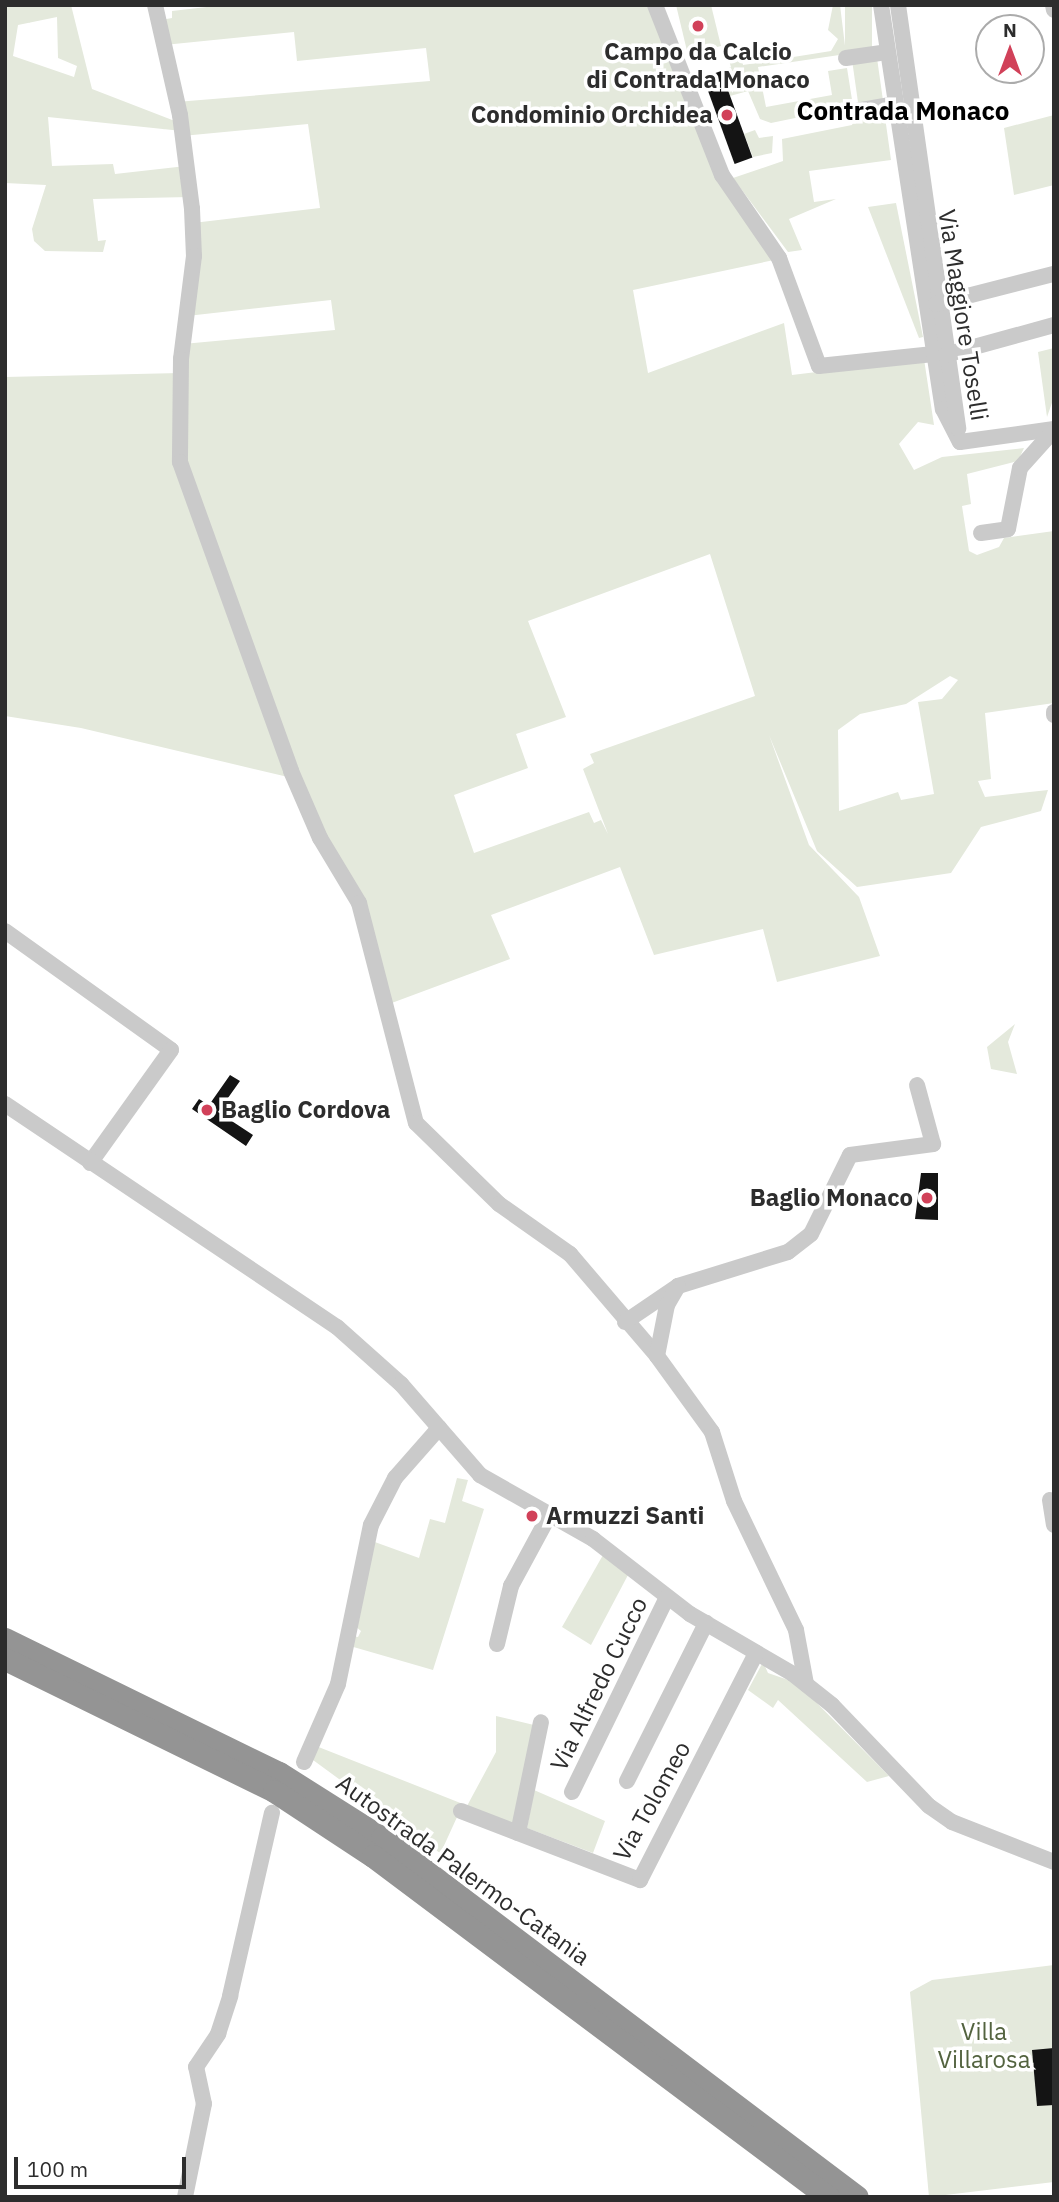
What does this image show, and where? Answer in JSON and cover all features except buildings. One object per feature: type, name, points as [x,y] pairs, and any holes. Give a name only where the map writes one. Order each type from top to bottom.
[{"type":"highway","name":"Autostrada Palermo-Catania","points":[[5,1639],[279,1773],[382,1838],[857,2197]]},
{"type":"highway","name":"Autostrada Palermo-Catania","points":[[5,1659],[274,1791],[373,1856],[828,2197]]},
{"type":"street","points":[[155,5],[180,115],[192,209],[194,256],[180,359],[178,441],[186,480],[291,771],[320,838],[359,904],[416,1123],[499,1204],[570,1254],[657,1356],[712,1432],[734,1501],[796,1630],[806,1684]]},
{"type":"street","points":[[655,5],[722,175],[779,258],[819,366],[939,355],[1054,325]]},
{"type":"street","name":"Via Maggiore Toselli","points":[[881,5],[894,104],[939,355],[960,442],[1054,429]]},
{"type":"street","name":"Via Maggiore Toselli","points":[[898,5],[936,304],[939,355]]},
{"type":"street","points":[[884,30],[901,28]]},
{"type":"street","points":[[846,58],[887,52]]},
{"type":"street","points":[[856,111],[894,104]]},
{"type":"street","points":[[936,304],[1054,274]]},
{"type":"street","points":[[981,533],[1008,529],[1020,468],[1054,429]]},
{"type":"street","points":[[5,931],[171,1051],[90,1163]]},
{"type":"street","points":[[625,1321],[646,1304],[678,1286],[788,1252],[811,1234],[850,1155],[933,1144],[917,1085]]},
{"type":"street","points":[[5,1104],[337,1327],[401,1384],[480,1475],[593,1539],[667,1597],[806,1684],[929,1806],[952,1822],[1054,1862]]},
{"type":"street","points":[[657,1356],[665,1312],[678,1286]]},
{"type":"street","points":[[646,1304],[658,1302],[665,1312]]},
{"type":"street","points":[[304,1762],[338,1684],[371,1525],[395,1478],[439,1428]]},
{"type":"street","points":[[1050,1500],[1054,1525]]},
{"type":"street","points":[[497,1644],[511,1586],[550,1514]]},
{"type":"street","name":"Via Alfredo Cucco","points":[[572,1792],[667,1597]]},
{"type":"street","points":[[627,1781],[706,1623]]},
{"type":"street","name":"Via Tolomeo","points":[[461,1811],[640,1880],[756,1653]]},
{"type":"street","points":[[518,1833],[541,1722]]},
{"type":"street","points":[[185,2197],[204,2105],[196,2067],[218,2034],[230,1996],[272,1813]]},
{"type":"green space","points":[[5,5],[71,5],[92,89],[180,123],[176,102],[430,81],[426,48],[297,61],[294,32],[164,45],[161,20],[172,18],[172,11],[224,5],[647,5],[720,185],[774,260],[633,290],[648,373],[784,323],[792,375],[924,359],[934,425],[918,422],[899,444],[914,470],[942,457],[1024,448],[1018,461],[967,474],[971,504],[962,506],[969,551],[977,555],[999,547],[1004,538],[1054,531],[1054,703],[985,713],[991,779],[978,781],[985,797],[1048,790],[1041,811],[981,827],[951,873],[857,887],[817,851],[769,735],[809,845],[859,897],[880,956],[777,982],[763,929],[654,955],[620,867],[491,915],[510,959],[389,1004],[359,903],[288,777],[81,728],[5,716],[5,377],[180,373],[183,344],[335,330],[331,300],[187,316],[193,223],[320,208],[308,124],[182,136],[182,131],[48,117],[52,166],[113,164],[115,174],[186,166],[190,197],[93,199],[98,241],[106,240],[103,252],[45,251],[34,241],[32,229],[46,185],[5,183]],"holes":[[[57,17],[58,58],[77,66],[74,77],[13,56],[18,25]],[[710,554],[755,696],[590,754],[594,763],[583,769],[608,834],[601,820],[594,823],[589,812],[474,853],[454,795],[528,768],[516,734],[566,717],[528,621]],[[950,676],[958,680],[942,699],[918,702],[934,794],[901,800],[898,792],[839,811],[838,730],[860,714],[906,704]]]},
{"type":"green space","name":"Campo da Calcio di Contrada Monaco","points":[[676,5],[711,5],[721,46],[688,55]]},
{"type":"green space","points":[[833,5],[840,5],[846,54],[758,67],[766,107],[832,95],[828,71],[847,68],[853,106],[771,123],[760,119],[748,91],[730,96],[721,71],[731,67],[727,54],[741,48],[743,65],[831,51],[838,39],[828,30]]},
{"type":"green space","points":[[845,5],[872,5],[872,51],[845,51]]},
{"type":"green space","points":[[877,58],[883,101],[858,104],[852,61]]},
{"type":"green space","points":[[1054,115],[1054,185],[1014,195],[1004,128]]},
{"type":"green space","points":[[885,117],[891,160],[809,171],[814,202],[836,199],[789,219],[802,250],[788,252],[733,178],[783,161],[782,139],[852,125],[855,118]]},
{"type":"green space","points":[[755,130],[759,138],[773,136],[772,153],[753,157],[744,134]]},
{"type":"green space","points":[[896,203],[923,337],[919,338],[868,207]]},
{"type":"green space","points":[[1054,348],[1054,397],[1047,417],[1038,352]]},
{"type":"green space","points":[[1015,1024],[1008,1042],[1017,1074],[991,1069],[987,1047]]},
{"type":"green space","points":[[457,1478],[468,1480],[462,1501],[484,1509],[433,1670],[350,1646],[352,1636],[358,1637],[361,1631],[355,1626],[372,1541],[419,1558],[430,1519],[445,1523]]},
{"type":"green space","points":[[603,1555],[628,1575],[591,1645],[562,1627]]},
{"type":"green space","points":[[763,1662],[768,1673],[797,1683],[889,1776],[867,1782],[778,1700],[773,1708],[748,1690]]},
{"type":"green space","points":[[496,1716],[534,1725],[513,1824],[467,1806],[496,1752]]},
{"type":"green space","points":[[316,1746],[463,1804],[442,1850],[444,1856],[313,1760]]},
{"type":"green space","points":[[534,1790],[605,1821],[593,1853],[527,1828]]},
{"type":"green space","name":"Villa Villarosa","points":[[1054,1965],[1054,2182],[929,2197],[910,1992],[932,1980]]},
{"type":"place","name":"Campo da Calcio di Contrada Monaco","points":[[698,26]]},
{"type":"place","name":"Condominio Orchidea","points":[[727,115]]},
{"type":"place","name":"Baglio Cordova","points":[[207,1110]]},
{"type":"place","name":"Baglio Monaco","points":[[927,1198]]},
{"type":"place","name":"Armuzzi Santi","points":[[532,1516]]},
{"type":"district","name":"Contrada Monaco","points":[[903,111]]}]
